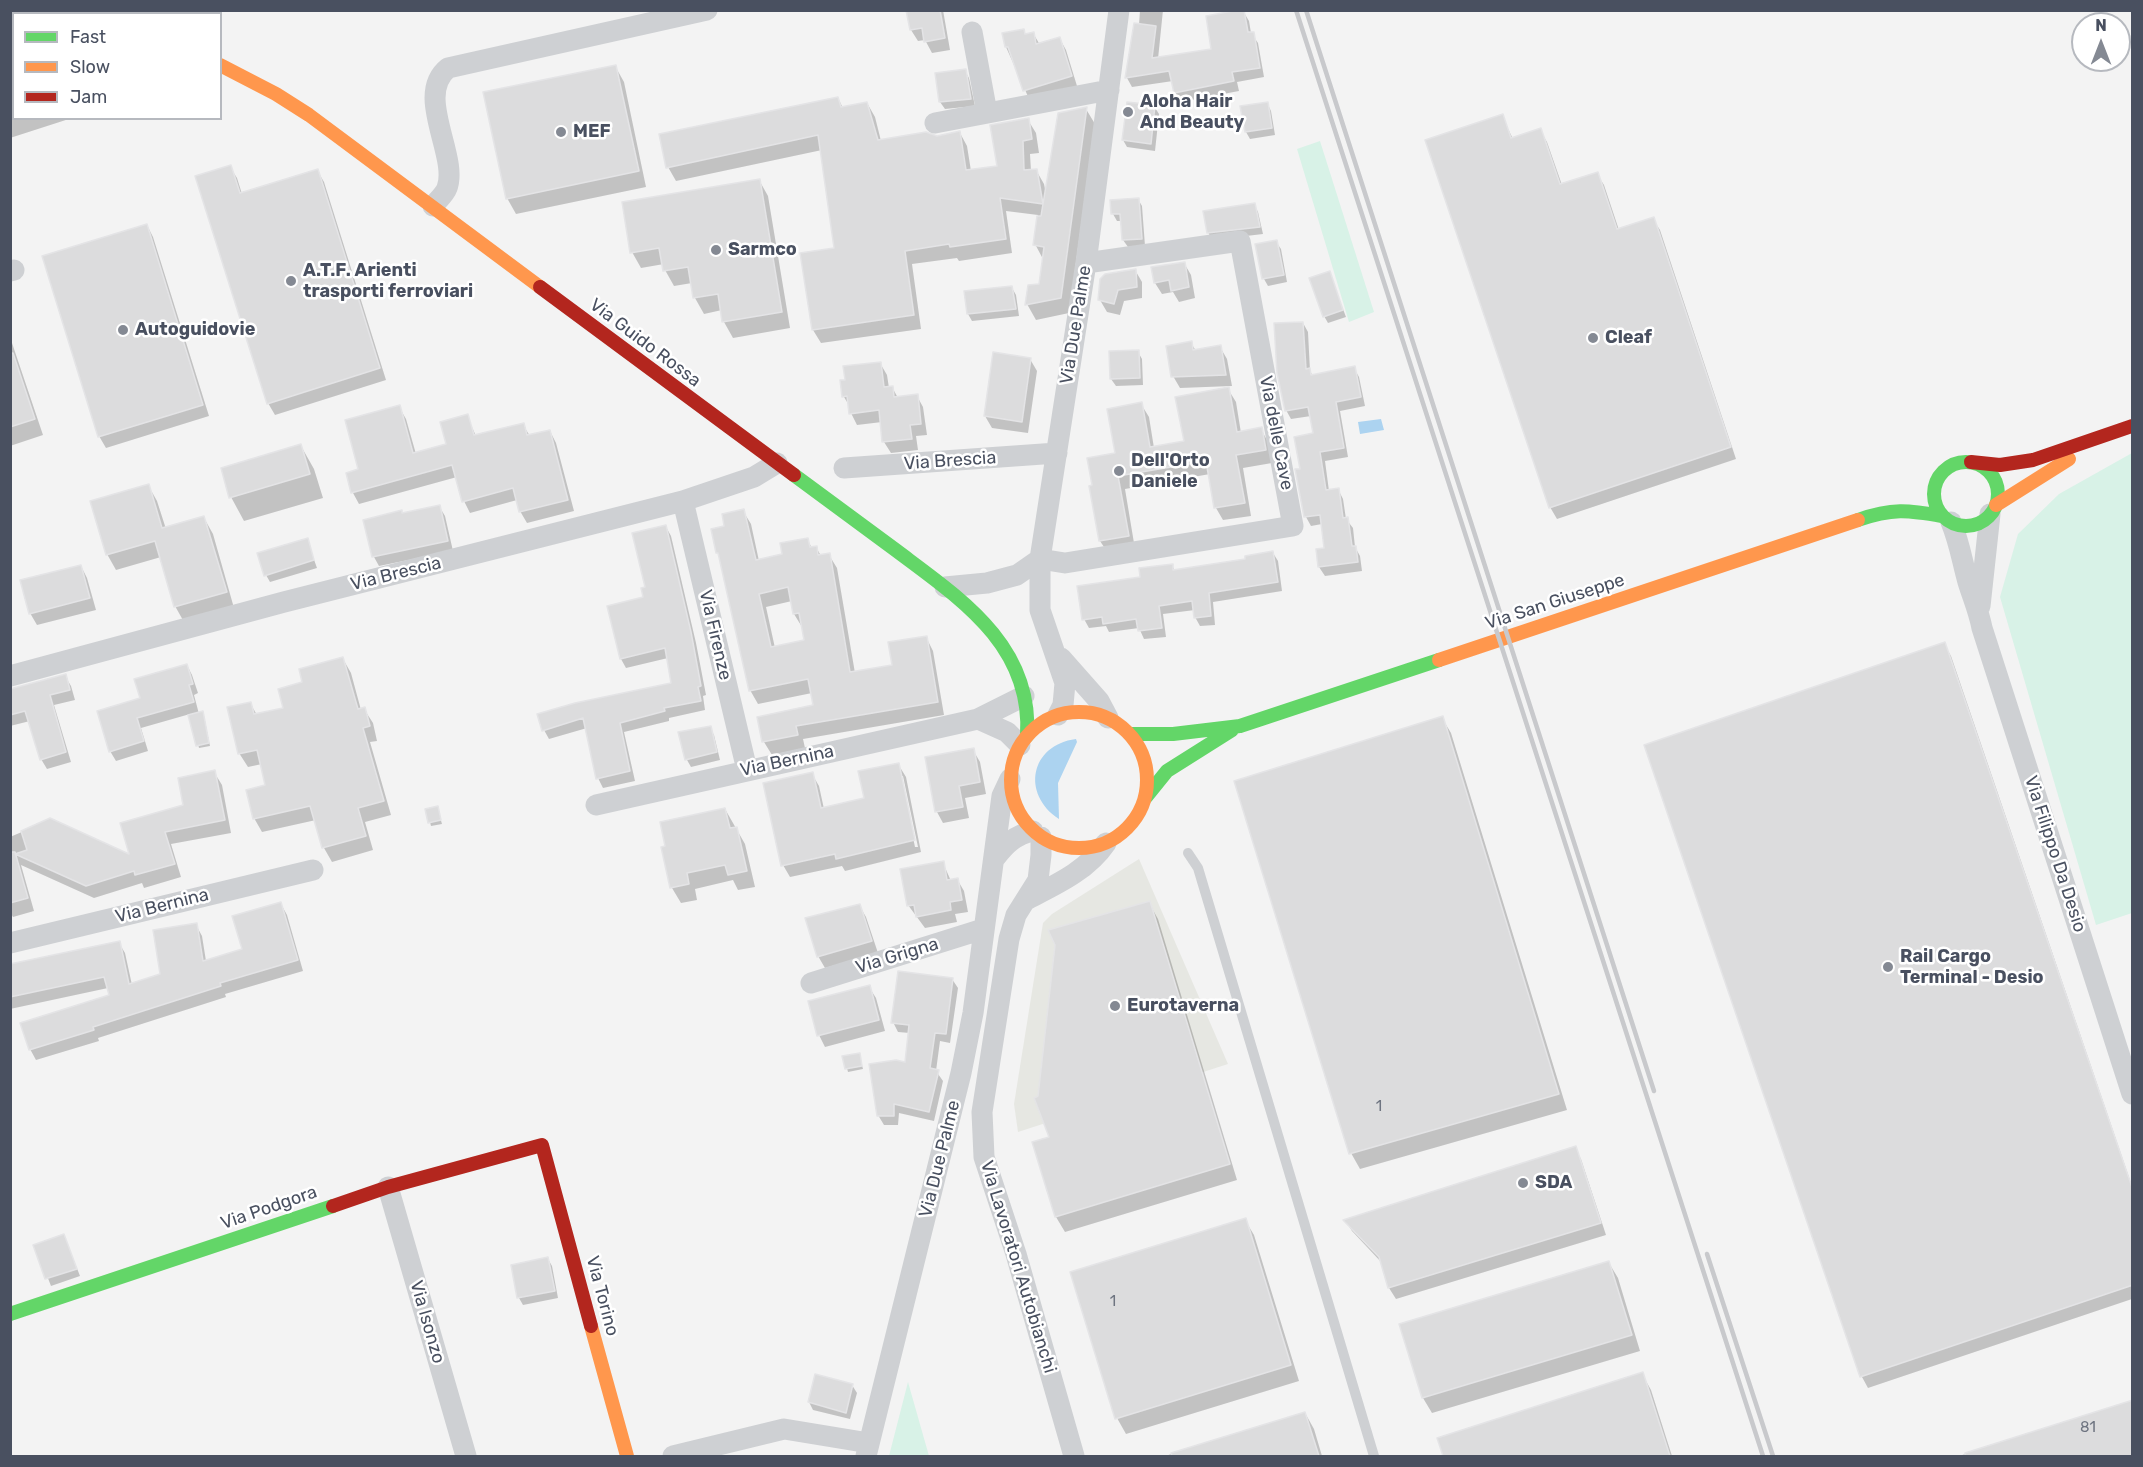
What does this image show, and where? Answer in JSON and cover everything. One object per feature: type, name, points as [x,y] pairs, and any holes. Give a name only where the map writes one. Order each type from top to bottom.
[{"type":"street","points":[[433,206],[447,189],[447,167],[435,96],[438,79],[448,68],[707,10]]},
{"type":"street","name":"Via Due Palme","points":[[1040,703],[1063,705],[1065,683],[1040,610],[1040,560],[1086,263],[1119,10]]},
{"type":"street","points":[[972,32],[987,113]]},
{"type":"street","name":"Via Guido Rossa","points":[[222,66],[276,94],[309,115],[945,587],[983,620],[993,632],[1040,703],[1029,723],[1024,740]]},
{"type":"street","points":[[935,123],[1109,90]]},
{"type":"street","name":"Via delle Cave","points":[[1040,560],[1065,563],[1293,526],[1240,241],[1086,263]]},
{"type":"street","points":[[1919,486],[1957,463],[2000,465],[2032,460],[2133,426]]},
{"type":"street","points":[[1946,519],[1961,526],[1982,521],[1993,510],[2110,434]]},
{"type":"street","name":"Via Brescia","points":[[844,468],[1057,453]]},
{"type":"street","points":[[1970,462],[1979,464],[1993,477],[1998,495],[1993,510],[1979,613]]},
{"type":"street","name":"Via Brescia","points":[[10,676],[295,599],[683,501],[754,477],[777,463]]},
{"type":"street","points":[[1947,467],[1939,475],[1934,485],[1933,496],[1936,507],[1958,539],[1968,581],[1979,613]]},
{"type":"street","name":"Via San Giuseppe","points":[[1881,512],[1900,499]]},
{"type":"street","name":"Via Firenze","points":[[683,501],[747,770]]},
{"type":"street","name":"Via San Giuseppe","points":[[1130,734],[1173,734],[1240,726],[1881,512],[1909,510],[1946,519]]},
{"type":"street","points":[[945,587],[987,583],[1017,575],[1040,560]]},
{"type":"street","name":"Via Filippo Da Desio","points":[[1979,613],[1985,640],[2133,1094]]},
{"type":"street","name":"Via Due Palme","points":[[1053,649],[1099,701],[1108,718]]},
{"type":"street","points":[[1040,703],[1108,718],[1130,734],[1138,745],[1148,776],[1146,797],[1137,817],[1128,828],[1106,843],[1086,849],[1056,845],[1037,834],[1017,810],[1012,798],[1011,768],[1024,740],[1034,729],[1040,703]]},
{"type":"street","name":"Via Bernina","points":[[596,805],[978,719],[1006,706],[1040,703]]},
{"type":"street","points":[[978,719],[1024,740]]},
{"type":"street","name":"Via San Giuseppe","points":[[1146,797],[1167,771],[1240,726]]},
{"type":"street","name":"Via Due Palme","points":[[867,1450],[961,1073],[973,1013],[1002,796],[1010,779]]},
{"type":"street","points":[[994,858],[1006,843],[1015,837],[1037,834]]},
{"type":"street","name":"Via Lavoratori Autobianchi","points":[[1037,834],[1041,855],[1038,880],[1016,915],[1009,939],[982,1112],[982,1135],[984,1157],[1016,1254],[1074,1456]]},
{"type":"street","points":[[1026,900],[1083,867],[1097,857],[1106,843]]},
{"type":"street","name":"Via Bernina","points":[[10,943],[313,870]]},
{"type":"street","name":"Via Grigna","points":[[811,983],[983,929]]},
{"type":"street","name":"Via Podgora","points":[[10,1314],[388,1187],[542,1145]]},
{"type":"street","name":"Via Torino","points":[[542,1145],[627,1456]]},
{"type":"street","name":"Via Isonzo","points":[[388,1187],[466,1456]]},
{"type":"street","points":[[673,1456],[784,1429],[867,1450]]},
{"type":"lane","points":[[1188,853],[1198,868],[1374,1456]]},
{"type":"shaded area","name":"Eurotaverna","points":[[1139,859],[1228,1064],[1018,1132],[1014,1104],[1043,923],[1052,914]]},
{"type":"green space","points":[[1320,141],[1374,312],[1349,322],[1297,149]]},
{"type":"green space","points":[[2132,453],[2132,913],[2096,925],[2000,597],[2018,534],[2059,494]]},
{"type":"green space","points":[[908,1382],[929,1456],[889,1456]]},
{"type":"water","points":[[1381,419],[1384,430],[1360,434],[1358,422]]},
{"type":"water","points":[[1076,739],[1077,742],[1058,783],[1059,819],[1047,809],[1039,797],[1036,772],[1040,760],[1049,751],[1061,743]]},
{"type":"building","points":[[906,10],[940,10],[945,38],[924,42],[922,28],[910,30]]},
{"type":"building","points":[[1244,10],[1248,32],[1254,32],[1260,68],[1232,72],[1234,81],[1174,93],[1169,71],[1125,78],[1134,23],[1156,26],[1152,58],[1211,49],[1206,16]]},
{"type":"building","points":[[1024,29],[1025,34],[1034,32],[1036,44],[1060,37],[1072,76],[1023,91],[1008,47],[1005,47],[1002,33]]},
{"type":"building","name":"MEF","points":[[616,65],[639,171],[506,199],[483,92]]},
{"type":"building","points":[[966,69],[971,99],[939,102],[935,73]]},
{"type":"building","points":[[838,97],[841,107],[867,102],[878,140],[926,132],[937,136],[960,131],[966,170],[997,166],[990,125],[1029,118],[1032,139],[1023,141],[1024,170],[1037,169],[1043,204],[1000,198],[1006,239],[905,251],[914,315],[812,330],[800,253],[834,248],[818,135],[666,168],[659,134]]},
{"type":"building","points":[[1127,102],[1155,105],[1151,144],[1122,140]]},
{"type":"building","points":[[1268,102],[1272,128],[1245,132],[1240,106]]},
{"type":"building","points":[[1087,107],[1061,298],[1025,305],[1028,285],[1039,284],[1044,247],[1033,245],[1037,216],[1041,216],[1058,113]]},
{"type":"building","name":"Cleaf","points":[[1503,114],[1511,138],[1541,128],[1560,184],[1598,172],[1617,229],[1654,217],[1731,447],[1549,508],[1425,140]]},
{"type":"building","name":"A.T.F. Arienti trasporti ferroviari","points":[[231,165],[240,193],[318,169],[380,368],[267,404],[195,176]]},
{"type":"building","name":"Sarmco","points":[[760,179],[782,312],[722,322],[718,294],[693,298],[688,267],[663,271],[659,248],[630,253],[622,202]]},
{"type":"building","points":[[1139,198],[1142,239],[1122,240],[1120,214],[1111,214],[1110,200]]},
{"type":"building","points":[[1255,203],[1260,227],[1207,233],[1203,211]]},
{"type":"building","name":"Autoguidovie","points":[[147,224],[203,405],[98,437],[42,256]]},
{"type":"building","points":[[1277,240],[1284,275],[1262,279],[1255,244]]},
{"type":"building","points":[[1185,262],[1189,287],[1171,291],[1169,280],[1154,283],[1151,267]]},
{"type":"building","points":[[1136,269],[1137,287],[1118,290],[1114,304],[1098,300],[1100,279],[1105,274]]},
{"type":"building","points":[[1330,271],[1343,310],[1323,317],[1309,278]]},
{"type":"building","points":[[1012,286],[1016,309],[967,314],[964,291]]},
{"type":"building","points":[[1303,322],[1306,369],[1310,368],[1311,375],[1355,366],[1361,397],[1336,402],[1344,448],[1320,452],[1326,490],[1339,488],[1343,518],[1348,517],[1352,546],[1356,546],[1358,562],[1318,567],[1316,549],[1324,548],[1320,515],[1304,517],[1295,469],[1300,469],[1294,437],[1313,433],[1308,407],[1285,411],[1277,373],[1274,323]]},
{"type":"building","points":[[1192,341],[1193,350],[1221,345],[1226,375],[1171,377],[1166,346]]},
{"type":"building","points":[[1139,350],[1140,378],[1110,379],[1109,351]]},
{"type":"building","points":[[993,352],[1031,358],[1022,422],[984,416]]},
{"type":"building","points":[[13,353],[35,419],[10,427],[10,354]]},
{"type":"building","points":[[881,362],[884,387],[893,386],[894,397],[918,394],[921,424],[910,425],[912,439],[882,442],[879,410],[849,414],[847,396],[842,397],[840,380],[845,380],[843,366]]},
{"type":"building","points":[[1229,387],[1237,432],[1262,427],[1266,450],[1236,455],[1245,503],[1214,508],[1206,461],[1118,476],[1129,536],[1099,541],[1089,486],[1092,485],[1087,458],[1115,453],[1107,409],[1142,402],[1150,447],[1184,441],[1175,397]]},
{"type":"building","points":[[400,405],[413,453],[446,444],[440,422],[468,414],[474,435],[524,423],[527,435],[550,430],[568,500],[519,512],[513,488],[462,502],[452,465],[351,493],[346,473],[358,469],[345,420]]},
{"type":"building","points":[[301,444],[310,474],[229,498],[221,468]]},
{"type":"building","points":[[149,484],[162,528],[204,516],[227,592],[174,607],[155,541],[106,555],[90,501]]},
{"type":"building","points":[[440,505],[448,541],[372,557],[363,520],[402,510],[402,513]]},
{"type":"building","points":[[744,509],[756,560],[782,554],[780,543],[808,538],[810,547],[817,546],[818,555],[830,553],[850,672],[892,665],[888,642],[927,636],[938,702],[796,726],[798,735],[762,742],[757,717],[813,705],[808,679],[749,691],[711,529],[724,526],[722,514]],"holes":[[[788,587],[793,614],[799,613],[804,640],[771,647],[759,594]]]},
{"type":"building","points":[[666,525],[691,632],[701,686],[698,687],[701,701],[664,708],[665,711],[620,723],[630,771],[596,779],[583,718],[542,731],[537,714],[575,703],[671,683],[665,648],[620,659],[607,606],[643,597],[641,588],[645,587],[632,533]]},
{"type":"building","points":[[308,538],[314,560],[264,576],[257,553]]},
{"type":"building","points":[[1273,551],[1278,582],[1209,593],[1211,616],[1194,618],[1192,601],[1159,606],[1162,628],[1138,631],[1136,619],[1103,624],[1102,617],[1082,620],[1077,586],[1140,577],[1139,568],[1173,564],[1173,570],[1245,559],[1245,556]]},
{"type":"building","points":[[81,565],[90,598],[29,614],[20,580]]},
{"type":"building","name":"Rail Cargo Terminal - Desio","points":[[1945,642],[2133,1190],[2133,1285],[1860,1377],[1644,745]]},
{"type":"building","points":[[343,657],[358,709],[365,707],[370,726],[363,728],[384,801],[358,808],[366,836],[322,848],[310,806],[253,819],[246,790],[265,785],[257,750],[238,754],[227,707],[251,702],[254,714],[283,708],[278,689],[302,682],[299,669]]},
{"type":"building","points":[[187,664],[193,684],[189,685],[194,702],[137,718],[144,741],[109,752],[97,711],[140,698],[134,679]]},
{"type":"building","points":[[66,674],[70,690],[50,695],[66,752],[40,760],[25,711],[10,715],[10,689]]},
{"type":"building","points":[[203,711],[209,743],[196,746],[188,715]]},
{"type":"building","points":[[1443,716],[1559,1094],[1349,1154],[1234,781]]},
{"type":"building","points":[[711,726],[717,752],[685,760],[678,732]]},
{"type":"building","points":[[974,748],[980,782],[959,786],[963,807],[935,812],[925,757]]},
{"type":"building","points":[[899,763],[915,840],[836,859],[835,854],[781,866],[763,783],[813,772],[821,808],[864,798],[858,771]]},
{"type":"building","points":[[215,770],[225,820],[165,832],[175,864],[135,875],[134,871],[86,886],[15,854],[27,850],[21,831],[50,818],[129,854],[120,823],[183,805],[178,778]]},
{"type":"building","points":[[438,806],[441,820],[428,823],[425,809]]},
{"type":"building","points":[[725,808],[730,828],[737,827],[747,871],[728,875],[725,865],[687,873],[689,884],[670,888],[661,847],[665,846],[660,822]]},
{"type":"building","points":[[10,852],[15,852],[28,898],[10,903]]},
{"type":"building","points":[[944,861],[947,880],[958,878],[962,900],[950,902],[951,910],[916,917],[914,905],[907,906],[900,869]]},
{"type":"building","points":[[1150,901],[1230,1164],[1055,1217],[1032,1142],[1049,1137],[1034,1098],[1038,1096],[1055,945],[1048,930]]},
{"type":"building","points":[[281,902],[298,960],[220,983],[221,986],[29,1050],[20,1023],[109,995],[104,977],[10,997],[10,964],[120,941],[129,984],[160,974],[153,930],[197,923],[203,961],[242,949],[232,916]]},
{"type":"building","points":[[860,904],[872,941],[817,957],[805,918]]},
{"type":"building","points":[[898,971],[953,978],[946,1034],[935,1033],[930,1068],[939,1070],[929,1112],[894,1104],[894,1116],[877,1116],[869,1064],[896,1060],[905,1062],[909,1025],[891,1023]]},
{"type":"building","points":[[870,985],[879,1020],[817,1036],[808,1001]]},
{"type":"building","points":[[860,1053],[862,1066],[845,1069],[842,1056]]},
{"type":"building","name":"SDA","points":[[1576,1146],[1601,1223],[1388,1288],[1379,1257],[1343,1220]]},
{"type":"building","points":[[1246,1218],[1291,1365],[1115,1419],[1070,1272]]},
{"type":"building","points":[[64,1234],[77,1269],[45,1279],[33,1245]]},
{"type":"building","points":[[548,1257],[555,1291],[517,1298],[511,1265]]},
{"type":"building","points":[[1609,1261],[1632,1335],[1422,1398],[1399,1324]]},
{"type":"building","points":[[1643,1372],[1670,1456],[1443,1456],[1437,1438]]},
{"type":"building","points":[[815,1374],[853,1384],[846,1413],[808,1402]]},
{"type":"building","points":[[2133,1400],[2133,1456],[1965,1456],[1965,1453]]},
{"type":"building","points":[[1305,1412],[1319,1456],[1172,1456],[1171,1453]]},
{"type":"railway","points":[[1296,10],[1763,1456]]},
{"type":"railway","points":[[1306,10],[1654,1091]]},
{"type":"railway","points":[[1707,1254],[1773,1456]]},
{"type":"traffic: fast","points":[[89,10],[94,12]]},
{"type":"traffic: fast","points":[[1966,462],[1978,464],[1989,471],[1996,482],[1998,494],[1996,506],[1989,517],[1978,524],[1966,526],[1954,524],[1943,517],[1936,506],[1934,494],[1936,482],[1943,471],[1954,464],[1966,462]]},
{"type":"traffic: fast","points":[[794,475],[945,588],[988,628],[1005,651],[1018,676],[1026,704],[1027,736]]},
{"type":"traffic: fast","points":[[1858,520],[1881,513],[1900,511],[1942,516]]},
{"type":"traffic: fast","points":[[1130,734],[1173,734],[1240,726],[1439,660]]},
{"type":"traffic: fast","points":[[1146,797],[1167,771],[1232,730]]},
{"type":"traffic: fast","points":[[10,1314],[333,1206]]},
{"type":"traffic: slow","points":[[222,66],[276,94],[309,115],[540,287]]},
{"type":"traffic: slow","points":[[1996,505],[2069,459]]},
{"type":"traffic: slow","points":[[1439,660],[1858,520]]},
{"type":"traffic: slow","points":[[1079,712],[1105,717],[1117,723],[1127,732],[1136,742],[1142,754],[1147,780],[1142,806],[1136,818],[1127,828],[1117,837],[1105,843],[1079,848],[1053,843],[1041,837],[1031,828],[1022,818],[1016,806],[1011,780],[1016,754],[1022,742],[1031,732],[1041,723],[1053,717],[1079,712]]},
{"type":"traffic: slow","points":[[591,1326],[627,1456]]},
{"type":"traffic: jam","points":[[540,287],[794,475]]},
{"type":"traffic: jam","points":[[1971,462],[2000,465],[2033,460],[2132,426]]},
{"type":"traffic: jam","points":[[333,1206],[388,1187],[542,1145],[591,1326]]},
{"type":"place","name":"Aloha Hair And Beauty","points":[[1128,112]]},
{"type":"place","name":"MEF","points":[[561,132]]},
{"type":"place","name":"Sarmco","points":[[716,250]]},
{"type":"place","name":"A.T.F. Arienti trasporti ferroviari","points":[[291,281]]},
{"type":"place","name":"Autoguidovie","points":[[123,330]]},
{"type":"place","name":"Cleaf","points":[[1593,338]]},
{"type":"place","name":"Dell'Orto Daniele","points":[[1119,471]]},
{"type":"place","name":"Rail Cargo Terminal - Desio","points":[[1888,967]]},
{"type":"place","name":"Eurotaverna","points":[[1115,1006]]},
{"type":"place","name":"SDA","points":[[1523,1183]]}]
